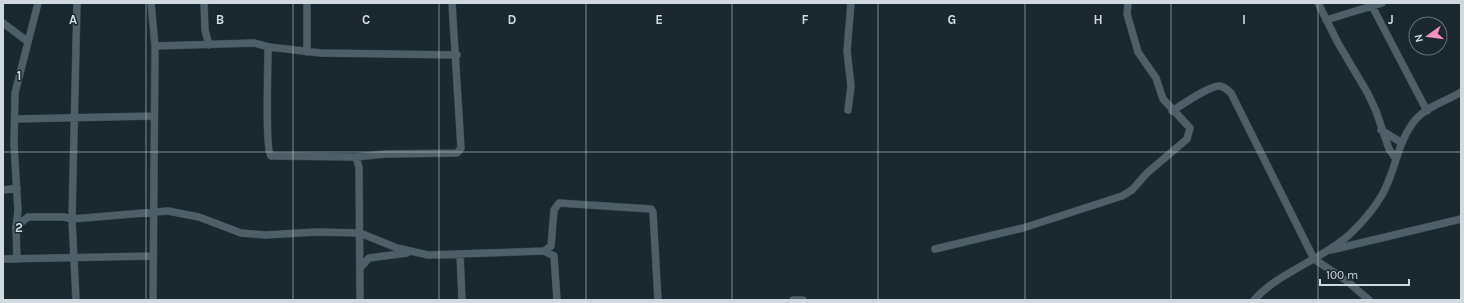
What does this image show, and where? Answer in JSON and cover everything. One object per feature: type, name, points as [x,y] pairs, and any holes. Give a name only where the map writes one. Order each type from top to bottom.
[{"type":"street","points":[[17,259],[16,227],[18,211],[15,93],[27,41],[38,3]]},
{"type":"street","points":[[76,300],[72,219],[77,3]]},
{"type":"street","points":[[151,3],[154,46],[153,300]]},
{"type":"street","points":[[204,3],[205,30],[209,45]]},
{"type":"street","points":[[307,3],[307,52]]},
{"type":"street","points":[[269,47],[268,152],[275,156],[356,156],[457,153],[462,148],[457,55],[452,3]]},
{"type":"street","points":[[848,110],[851,86],[847,50],[851,3]]},
{"type":"street","points":[[935,249],[1023,228],[1056,216],[1110,201],[1132,190],[1147,173],[1187,139],[1190,128],[1162,99],[1156,78],[1138,52],[1127,14],[1128,3]]},
{"type":"street","points":[[1318,3],[1326,20],[1368,92],[1376,111],[1381,130],[1389,149],[1396,159]]},
{"type":"street","points":[[1326,20],[1382,3]]},
{"type":"street","points":[[1372,6],[1427,111]]},
{"type":"street","points":[[3,23],[27,41]]},
{"type":"street","points":[[154,46],[254,43],[269,47],[307,52],[457,55]]},
{"type":"street","points":[[1172,110],[1214,88],[1219,86],[1226,88],[1231,93],[1314,259],[1347,281],[1369,300]]},
{"type":"street","points":[[1254,300],[1279,279],[1327,251],[1349,235],[1364,220],[1382,195],[1402,143],[1416,119],[1427,111],[1461,92]]},
{"type":"street","points":[[15,119],[74,119],[154,116]]},
{"type":"street","points":[[1381,130],[1402,143]]},
{"type":"street","points":[[356,156],[359,167],[361,268],[360,300]]},
{"type":"street","points":[[3,190],[17,188]]},
{"type":"street","points":[[544,251],[551,246],[554,210],[559,203],[651,209],[653,212],[658,300]]},
{"type":"street","points":[[16,227],[28,217],[64,217],[72,219],[168,211],[199,217],[241,233],[265,235],[318,232],[360,233],[397,248],[428,255],[544,251],[554,256],[557,300]]},
{"type":"street","points":[[1327,251],[1461,219]]},
{"type":"street","points":[[361,268],[369,258],[381,255],[416,253]]},
{"type":"street","points":[[460,254],[462,300]]},
{"type":"street","points":[[3,259],[153,256]]},
{"type":"street","points":[[793,300],[803,300]]}]
